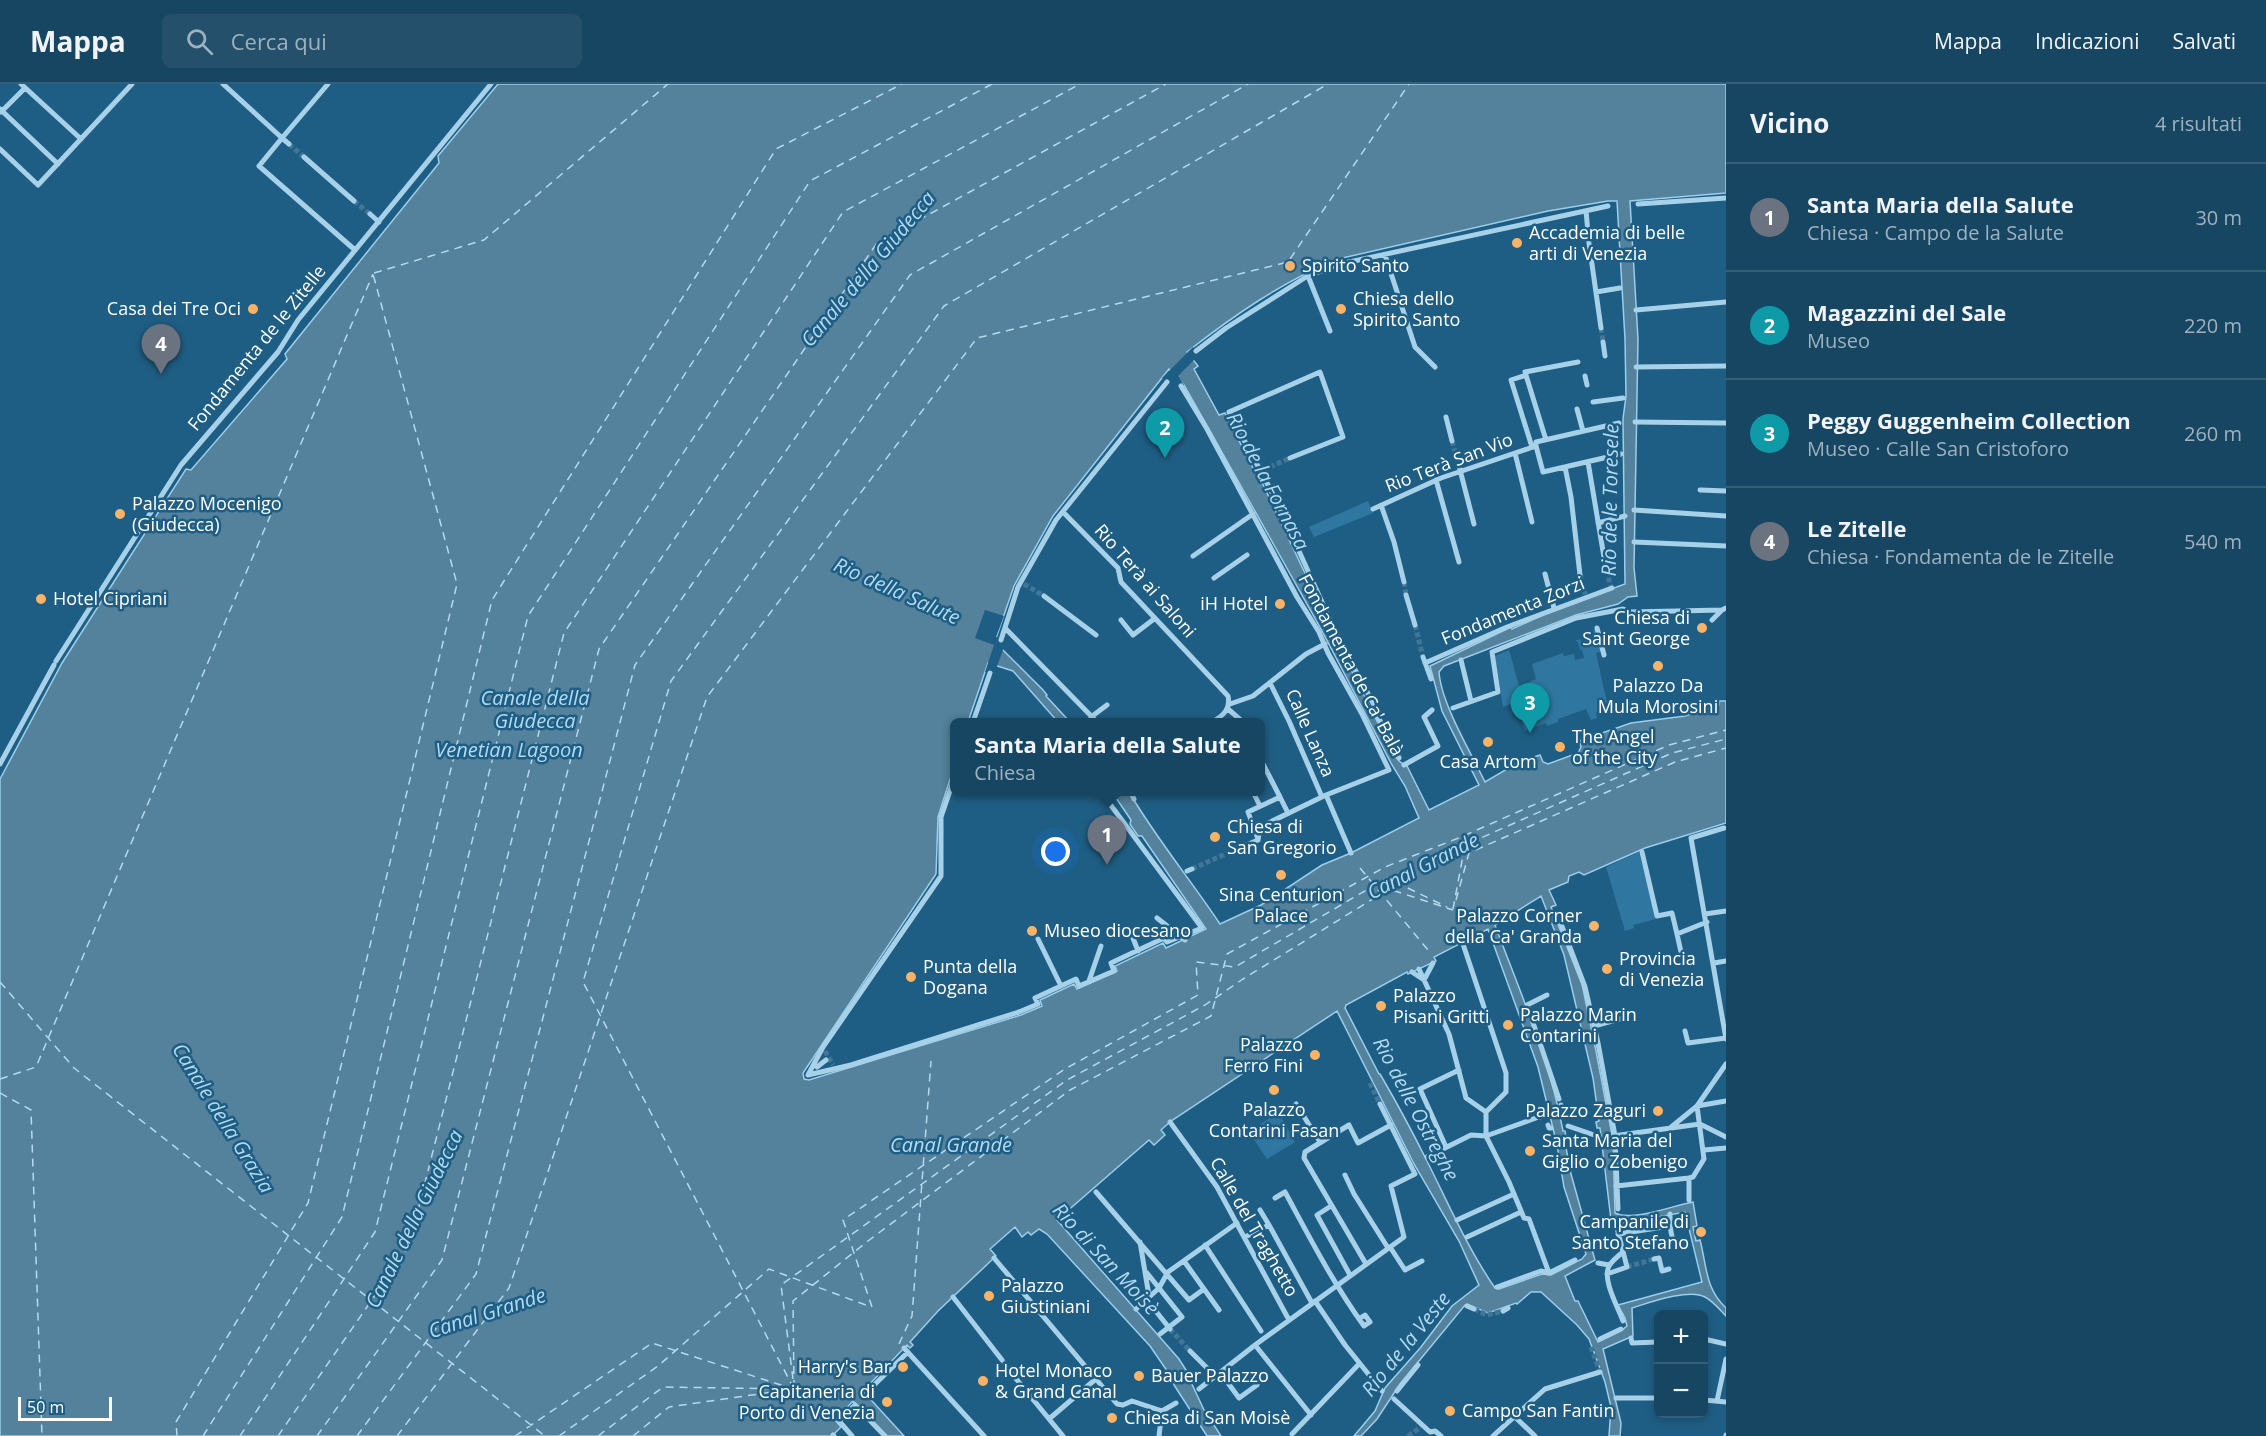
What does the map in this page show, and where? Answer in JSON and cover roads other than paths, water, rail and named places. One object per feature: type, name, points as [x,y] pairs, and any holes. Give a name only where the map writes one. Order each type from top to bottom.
[{"type":"street","points":[[0,149],[38,185],[132,84]]},
{"type":"street","points":[[223,84],[289,144]]},
{"type":"street","points":[[328,84],[259,166],[355,250]]},
{"type":"street","name":"Fondamenta de le Zitelle","points":[[0,764],[55,663],[181,465],[278,352],[298,320],[491,84]]},
{"type":"street","points":[[58,164],[1,111],[23,86],[81,139]]},
{"type":"street","points":[[304,157],[354,201]]},
{"type":"street","points":[[1638,204],[1726,198]]},
{"type":"street","points":[[1196,351],[1226,328],[1308,276],[1340,264],[1608,206]]},
{"type":"street","points":[[1587,211],[1589,243],[1601,328]]},
{"type":"street","points":[[370,214],[379,222]]},
{"type":"street","points":[[1385,255],[1415,347],[1435,367]]},
{"type":"street","points":[[1308,276],[1330,331]]},
{"type":"street","points":[[1596,292],[1620,288]]},
{"type":"street","points":[[1636,310],[1726,302]]},
{"type":"street","points":[[1603,342],[1605,356]]},
{"type":"street","points":[[1546,440],[1525,372],[1578,362]]},
{"type":"street","points":[[1636,367],[1726,366]]},
{"type":"street","points":[[1290,458],[1343,437],[1320,372],[1229,412],[1275,498],[1277,507],[1340,642],[1399,758]]},
{"type":"street","points":[[1526,375],[1511,380],[1543,472],[1621,454]]},
{"type":"street","points":[[1585,375],[1587,385]]},
{"type":"street","points":[[1001,640],[1023,583],[1056,520],[1167,382]]},
{"type":"street","name":"Fondamenta de Ca' Balà","points":[[1181,386],[1325,644],[1389,770],[1324,796]]},
{"type":"street","points":[[1593,402],[1623,398]]},
{"type":"street","points":[[1577,409],[1583,431]]},
{"type":"street","points":[[1446,417],[1452,441]]},
{"type":"street","points":[[1635,422],[1726,423]]},
{"type":"street","name":"Rio Terà San Vio","points":[[1373,508],[1460,469],[1515,453],[1534,446],[1536,442],[1619,423]]},
{"type":"street","points":[[1515,453],[1532,522]]},
{"type":"street","points":[[1588,462],[1605,563]]},
{"type":"street","points":[[1565,467],[1571,497],[1580,575]]},
{"type":"street","points":[[1460,469],[1474,524]]},
{"type":"street","points":[[1436,480],[1459,562]]},
{"type":"street","points":[[1700,490],[1726,491]]},
{"type":"street","points":[[1381,505],[1394,542],[1404,582]]},
{"type":"street","points":[[1634,510],[1726,516]]},
{"type":"street","name":"Rio Terà ai Saloni","points":[[1063,513],[1118,568],[1121,582],[1228,696],[1229,706]]},
{"type":"street","points":[[1193,556],[1253,514]]},
{"type":"street","points":[[1598,523],[1625,516]]},
{"type":"street","points":[[1634,542],[1726,546]]},
{"type":"street","points":[[1214,578],[1246,555]]},
{"type":"street","points":[[1545,574],[1554,608]]},
{"type":"street","name":"Fondamenta Zorzi","points":[[1431,679],[1424,660],[1554,608],[1612,588]]},
{"type":"street","points":[[1406,595],[1414,625]]},
{"type":"street","points":[[1044,596],[1096,635]]},
{"type":"street","points":[[1453,708],[1498,692],[1491,652],[1576,618],[1623,607],[1630,612],[1724,609]]},
{"type":"street","points":[[1712,620],[1724,609]]},
{"type":"street","points":[[1121,620],[1133,635],[1154,619]]},
{"type":"street","points":[[1005,628],[1091,717],[1107,705]]},
{"type":"street","points":[[1597,628],[1604,655]]},
{"type":"street","points":[[1219,718],[1229,706],[1253,696],[1306,654],[1325,644]]},
{"type":"street","points":[[1461,660],[1471,701]]},
{"type":"street","points":[[975,718],[990,673]]},
{"type":"street","name":"Calle Lanza","points":[[1270,683],[1351,853]]},
{"type":"street","points":[[1229,706],[1239,718]]},
{"type":"street","points":[[1404,765],[1438,746],[1424,717],[1432,710]]},
{"type":"street","points":[[0,746],[7,751]]},
{"type":"street","points":[[1265,768],[1288,813]]},
{"type":"street","points":[[950,791],[941,817],[940,876],[828,1040],[808,1076],[1019,1012],[1038,1004],[1035,998],[1076,979],[1079,986],[1114,971],[1111,963],[1164,938],[1167,942],[1183,938],[1202,928],[1104,796]]},
{"type":"street","points":[[1255,796],[1260,806]]},
{"type":"street","points":[[1258,840],[1260,827],[1324,796]]},
{"type":"street","points":[[1258,840],[1248,812],[1280,797]]},
{"type":"street","points":[[1685,1031],[1688,1043],[1726,1038],[1724,1007],[1691,838],[1724,828]]},
{"type":"street","points":[[1230,852],[1258,840]]},
{"type":"street","points":[[1642,852],[1657,916],[1672,913],[1681,952]]},
{"type":"street","points":[[1705,914],[1726,911]]},
{"type":"street","points":[[1157,918],[1183,938]]},
{"type":"street","points":[[1677,934],[1707,922]]},
{"type":"street","points":[[1561,924],[1586,987],[1594,1026],[1614,1136],[1618,1209]]},
{"type":"street","points":[[1133,938],[1138,951]]},
{"type":"street","points":[[1038,939],[1061,986]]},
{"type":"street","points":[[1462,941],[1506,1073],[1506,1092],[1486,1112],[1486,1136],[1524,1218],[1528,1219],[1549,1273]]},
{"type":"street","points":[[1089,982],[1101,946]]},
{"type":"street","points":[[1714,963],[1726,961]]},
{"type":"street","points":[[1424,980],[1433,963]]},
{"type":"street","points":[[1419,969],[1449,1034],[1466,1098],[1486,1112]]},
{"type":"street","points":[[1412,972],[1424,980]]},
{"type":"street","points":[[1547,995],[1527,1005],[1560,1104]]},
{"type":"street","points":[[1594,1026],[1627,1017]]},
{"type":"street","points":[[815,1064],[826,1060]]},
{"type":"street","points":[[815,1064],[821,1073]]},
{"type":"street","points":[[1669,1129],[1697,1106],[1726,1064]]},
{"type":"street","points":[[1446,1147],[1420,1089],[1459,1069]]},
{"type":"street","points":[[1697,1106],[1726,1101]]},
{"type":"street","points":[[1296,1104],[1320,1142]]},
{"type":"street","points":[[1199,1389],[1255,1345],[1404,1237],[1390,1186],[1415,1174],[1380,1104]]},
{"type":"street","points":[[1616,1186],[1693,1177],[1704,1160],[1697,1106]]},
{"type":"street","points":[[1427,1157],[1471,1135],[1486,1136],[1543,1116]]},
{"type":"street","name":"Calle del Traghetto","points":[[1170,1122],[1217,1186],[1289,1320]]},
{"type":"street","points":[[1614,1136],[1700,1124],[1726,1137]]},
{"type":"street","points":[[1366,1264],[1304,1158],[1305,1152],[1349,1125],[1358,1143],[1391,1125]]},
{"type":"street","points":[[1568,1126],[1600,1137]]},
{"type":"street","points":[[1704,1150],[1726,1148]]},
{"type":"street","points":[[1345,1175],[1354,1194],[1406,1270],[1422,1262]]},
{"type":"street","points":[[1689,1178],[1689,1200]]},
{"type":"street","points":[[1096,1192],[1189,1300],[1204,1289]]},
{"type":"street","points":[[1275,1197],[1285,1192],[1336,1286],[1359,1319]]},
{"type":"street","points":[[1457,1220],[1514,1194]]},
{"type":"street","points":[[1331,1206],[1317,1215],[1350,1275]]},
{"type":"street","points":[[1260,1210],[1314,1302],[1359,1364],[1382,1391]]},
{"type":"street","points":[[1467,1236],[1521,1212]]},
{"type":"street","points":[[1670,1214],[1672,1237]]},
{"type":"street","points":[[1159,1289],[1168,1273],[1237,1223]]},
{"type":"street","points":[[1245,1237],[1269,1225]]},
{"type":"street","points":[[1618,1234],[1670,1226]]},
{"type":"street","points":[[1607,1274],[1627,1267],[1617,1227]]},
{"type":"street","points":[[1140,1242],[1148,1298],[1170,1328]]},
{"type":"street","points":[[1206,1245],[1261,1331]]},
{"type":"street","points":[[1623,1252],[1609,1265],[1607,1274],[1623,1321]]},
{"type":"street","points":[[994,1258],[1117,1404],[1123,1405],[1132,1401],[1162,1411]]},
{"type":"street","points":[[1654,1260],[1659,1258],[1662,1271],[1669,1269]]},
{"type":"street","points":[[1497,1287],[1541,1271],[1549,1273],[1575,1260]]},
{"type":"street","points":[[1184,1261],[1219,1310]]},
{"type":"street","points":[[1598,1263],[1609,1265]]},
{"type":"street","points":[[1145,1270],[1182,1317],[1160,1334]]},
{"type":"street","points":[[1136,1309],[1173,1279]]},
{"type":"street","points":[[953,1297],[1002,1360]]},
{"type":"street","points":[[1467,1306],[1474,1309]]},
{"type":"street","points":[[1600,1339],[1621,1329]]},
{"type":"street","points":[[1631,1338],[1632,1343],[1654,1342]]},
{"type":"street","points":[[1708,1340],[1724,1343]]},
{"type":"street","points":[[1255,1345],[1311,1415]]},
{"type":"street","points":[[872,1388],[906,1350],[984,1436]]},
{"type":"street","points":[[1190,1351],[1226,1381],[1239,1398],[1257,1385]]},
{"type":"street","points":[[1717,1401],[1726,1359]]},
{"type":"street","points":[[1292,1434],[1359,1364]]},
{"type":"street","points":[[1397,1391],[1418,1365]]},
{"type":"street","points":[[1493,1436],[1545,1389],[1600,1372]]},
{"type":"street","points":[[1013,1375],[1063,1436]]},
{"type":"street","points":[[1049,1419],[1097,1378]]},
{"type":"street","points":[[1616,1398],[1654,1398]]},
{"type":"street","points":[[1394,1399],[1422,1426],[1441,1436]]},
{"type":"street","points":[[1708,1400],[1726,1402]]},
{"type":"street","points":[[1162,1411],[1176,1402]]},
{"type":"street","points":[[854,1435],[839,1420],[855,1405],[885,1436]]},
{"type":"street","points":[[1159,1436],[1162,1411]]},
{"type":"street","points":[[848,1412],[854,1418]]},
{"type":"street","points":[[1514,1416],[1535,1436]]},
{"type":"water","name":"Venetian Lagoon","points":[[498,84],[1726,84],[1726,193],[1630,201],[1638,339],[1634,568],[1637,596],[1628,597],[1618,604],[1576,615],[1444,666],[1439,672],[1451,713],[1485,782],[1519,762],[1540,755],[1543,762],[1548,764],[1578,753],[1581,747],[1579,741],[1631,723],[1685,716],[1719,705],[1719,701],[1726,701],[1726,823],[1645,848],[1584,875],[1579,872],[1569,876],[1568,882],[1549,890],[1556,905],[1551,907],[1582,984],[1596,1051],[1613,1140],[1615,1213],[1632,1216],[1693,1202],[1697,1226],[1693,1227],[1696,1241],[1700,1240],[1710,1285],[1726,1308],[1726,1316],[1705,1297],[1689,1294],[1669,1297],[1632,1308],[1633,1336],[1603,1349],[1621,1423],[1620,1436],[1609,1436],[1611,1407],[1605,1382],[1589,1339],[1541,1292],[1531,1292],[1517,1304],[1488,1313],[1465,1305],[1400,1384],[1377,1419],[1361,1436],[1354,1436],[1375,1411],[1385,1388],[1421,1347],[1452,1306],[1479,1285],[1459,1241],[1414,1164],[1337,1011],[1171,1121],[1161,1130],[1165,1135],[1154,1145],[1149,1140],[1057,1220],[1179,1359],[1193,1381],[1191,1382],[1204,1410],[1221,1436],[1207,1436],[1150,1346],[1047,1234],[1039,1229],[1031,1235],[1028,1232],[1022,1237],[1015,1227],[990,1249],[996,1256],[938,1311],[910,1342],[913,1345],[910,1348],[907,1345],[863,1391],[904,1436],[887,1436],[853,1401],[835,1420],[841,1427],[832,1436],[0,1436],[0,779],[62,663],[186,469],[191,470],[287,359],[285,354],[439,163],[438,156]],"holes":[[[1617,201],[1625,339],[1626,396],[1623,419],[1625,584],[1554,610],[1512,629],[1511,627],[1430,666],[1442,711],[1479,785],[1429,810],[1407,766],[1395,756],[1346,660],[1259,476],[1225,413],[1219,415],[1194,369],[1198,366],[1187,352],[1259,300],[1338,259],[1548,211]],[[1541,896],[1564,955],[1593,1078],[1599,1121],[1596,1122],[1597,1128],[1600,1128],[1611,1220],[1618,1224],[1685,1212],[1702,1282],[1618,1305],[1627,1326],[1598,1342],[1578,1301],[1575,1301],[1565,1276],[1595,1260],[1571,1174],[1564,1137],[1566,1137],[1565,1131],[1563,1131],[1542,1052],[1495,925]],[[1488,929],[1538,1067],[1557,1145],[1564,1187],[1586,1254],[1582,1259],[1551,1275],[1542,1274],[1499,1289],[1495,1288],[1467,1242],[1417,1141],[1345,1008],[1346,1005],[1407,972],[1408,974],[1436,961],[1434,957]]]},
{"type":"tunnel","points":[[289,144],[304,157]]},
{"type":"tunnel","points":[[354,201],[370,214]]},
{"type":"tunnel","points":[[1601,328],[1603,342]]},
{"type":"tunnel","points":[[1452,441],[1459,466]]},
{"type":"tunnel","points":[[1263,470],[1290,458]]},
{"type":"tunnel","points":[[1605,563],[1611,588]]},
{"type":"tunnel","points":[[1580,575],[1586,597]]},
{"type":"tunnel","points":[[1404,582],[1406,595]]},
{"type":"tunnel","points":[[1024,584],[1044,596]]},
{"type":"tunnel","points":[[1415,625],[1423,657]]},
{"type":"tunnel","points":[[1192,869],[1230,852]]},
{"type":"tunnel","points":[[825,1051],[833,1065]]},
{"type":"tunnel","points":[[1370,1083],[1380,1104]]},
{"type":"tunnel","points":[[1627,1267],[1654,1259]]},
{"type":"tunnel","points":[[1474,1309],[1487,1315],[1503,1311]]},
{"type":"tunnel","points":[[1170,1329],[1190,1351]]},
{"type":"tunnel","points":[[1591,1347],[1600,1372]]},
{"type":"tunnel","points":[[1002,1360],[1013,1375]]},
{"type":"tunnel","points":[[1408,1436],[1421,1427]]},
{"type":"place","name":"Accademia di belle arti di Venezia","points":[[1517,243]]},
{"type":"place","name":"Spirito Santo","points":[[1290,266]]},
{"type":"place","name":"Casa dei Tre Oci","points":[[253,309]]},
{"type":"place","name":"Chiesa dello Spirito Santo","points":[[1341,309]]},
{"type":"place","name":"Le Zitelle","points":[[161,374]]},
{"type":"place","name":"Magazzini del Sale","points":[[1165,458]]},
{"type":"place","name":"Palazzo Mocenigo (Giudecca)","points":[[120,514]]},
{"type":"place","name":"Hotel Cipriani","points":[[41,599]]},
{"type":"place","name":"iH Hotel","points":[[1280,604]]},
{"type":"place","name":"Chiesa di Saint George","points":[[1702,628]]},
{"type":"place","name":"Palazzo Da Mula Morosini","points":[[1658,666]]},
{"type":"place","name":"Peggy Guggenheim Collection","points":[[1530,733]]},
{"type":"place","name":"Casa Artom","points":[[1488,742]]},
{"type":"place","name":"The Angel of the City","points":[[1560,747]]},
{"type":"place","name":"Chiesa di San Gregorio","points":[[1215,837]]},
{"type":"place","name":"Santa Maria della Salute","points":[[1107,865]]},
{"type":"place","name":"Sina Centurion Palace","points":[[1281,875]]},
{"type":"place","name":"Palazzo Corner della Ca' Granda","points":[[1594,926]]},
{"type":"place","name":"Museo diocesano","points":[[1032,931]]},
{"type":"place","name":"Provincia di Venezia","points":[[1607,969]]},
{"type":"place","name":"Punta della Dogana","points":[[911,977]]},
{"type":"place","name":"Palazzo Pisani Gritti","points":[[1381,1006]]},
{"type":"place","name":"Palazzo Marin Contarini","points":[[1508,1025]]},
{"type":"place","name":"Palazzo Ferro Fini","points":[[1315,1055]]},
{"type":"place","name":"Palazzo Contarini Fasan","points":[[1274,1090]]},
{"type":"place","name":"Palazzo Zaguri","points":[[1658,1111]]},
{"type":"place","name":"Santa Maria del Giglio o Zobenigo","points":[[1530,1151]]},
{"type":"place","name":"Campanile di Santo Stefano","points":[[1701,1232]]},
{"type":"place","name":"Palazzo Giustiniani","points":[[989,1296]]},
{"type":"place","name":"Harry's Bar","points":[[903,1367]]},
{"type":"place","name":"Bauer Palazzo","points":[[1139,1376]]},
{"type":"place","name":"Hotel Monaco & Grand Canal","points":[[983,1381]]},
{"type":"place","name":"Capitaneria di Porto di Venezia","points":[[887,1402]]},
{"type":"place","name":"Campo San Fantin","points":[[1450,1411]]},
{"type":"place","name":"Chiesa di San Moisè","points":[[1112,1418]]},
{"type":"water label","name":"Canale della Giudecca","points":[[868,269]]},
{"type":"water label","name":"Rio de la Fornasa","points":[[1268,481]]},
{"type":"water label","name":"Rio de le Toresele","points":[[1610,500]]},
{"type":"water label","name":"Rio della Salute","points":[[897,591]]},
{"type":"water label","name":"Canale della Giudecca","points":[[535,710]]},
{"type":"water label","name":"Canal Grande","points":[[1423,866]]},
{"type":"water label","name":"Rio delle Ostreghe","points":[[1416,1109]]},
{"type":"water label","name":"Canale della Grazia","points":[[223,1118]]},
{"type":"water label","name":"Canal Grande","points":[[951,1145]]},
{"type":"water label","name":"Canale della Giudecca","points":[[414,1219]]},
{"type":"water label","name":"Rio di San Moisè","points":[[1106,1259]]},
{"type":"water label","name":"Canal Grande","points":[[487,1313]]},
{"type":"water label","name":"Rio de la Veste","points":[[1406,1344]]}]
